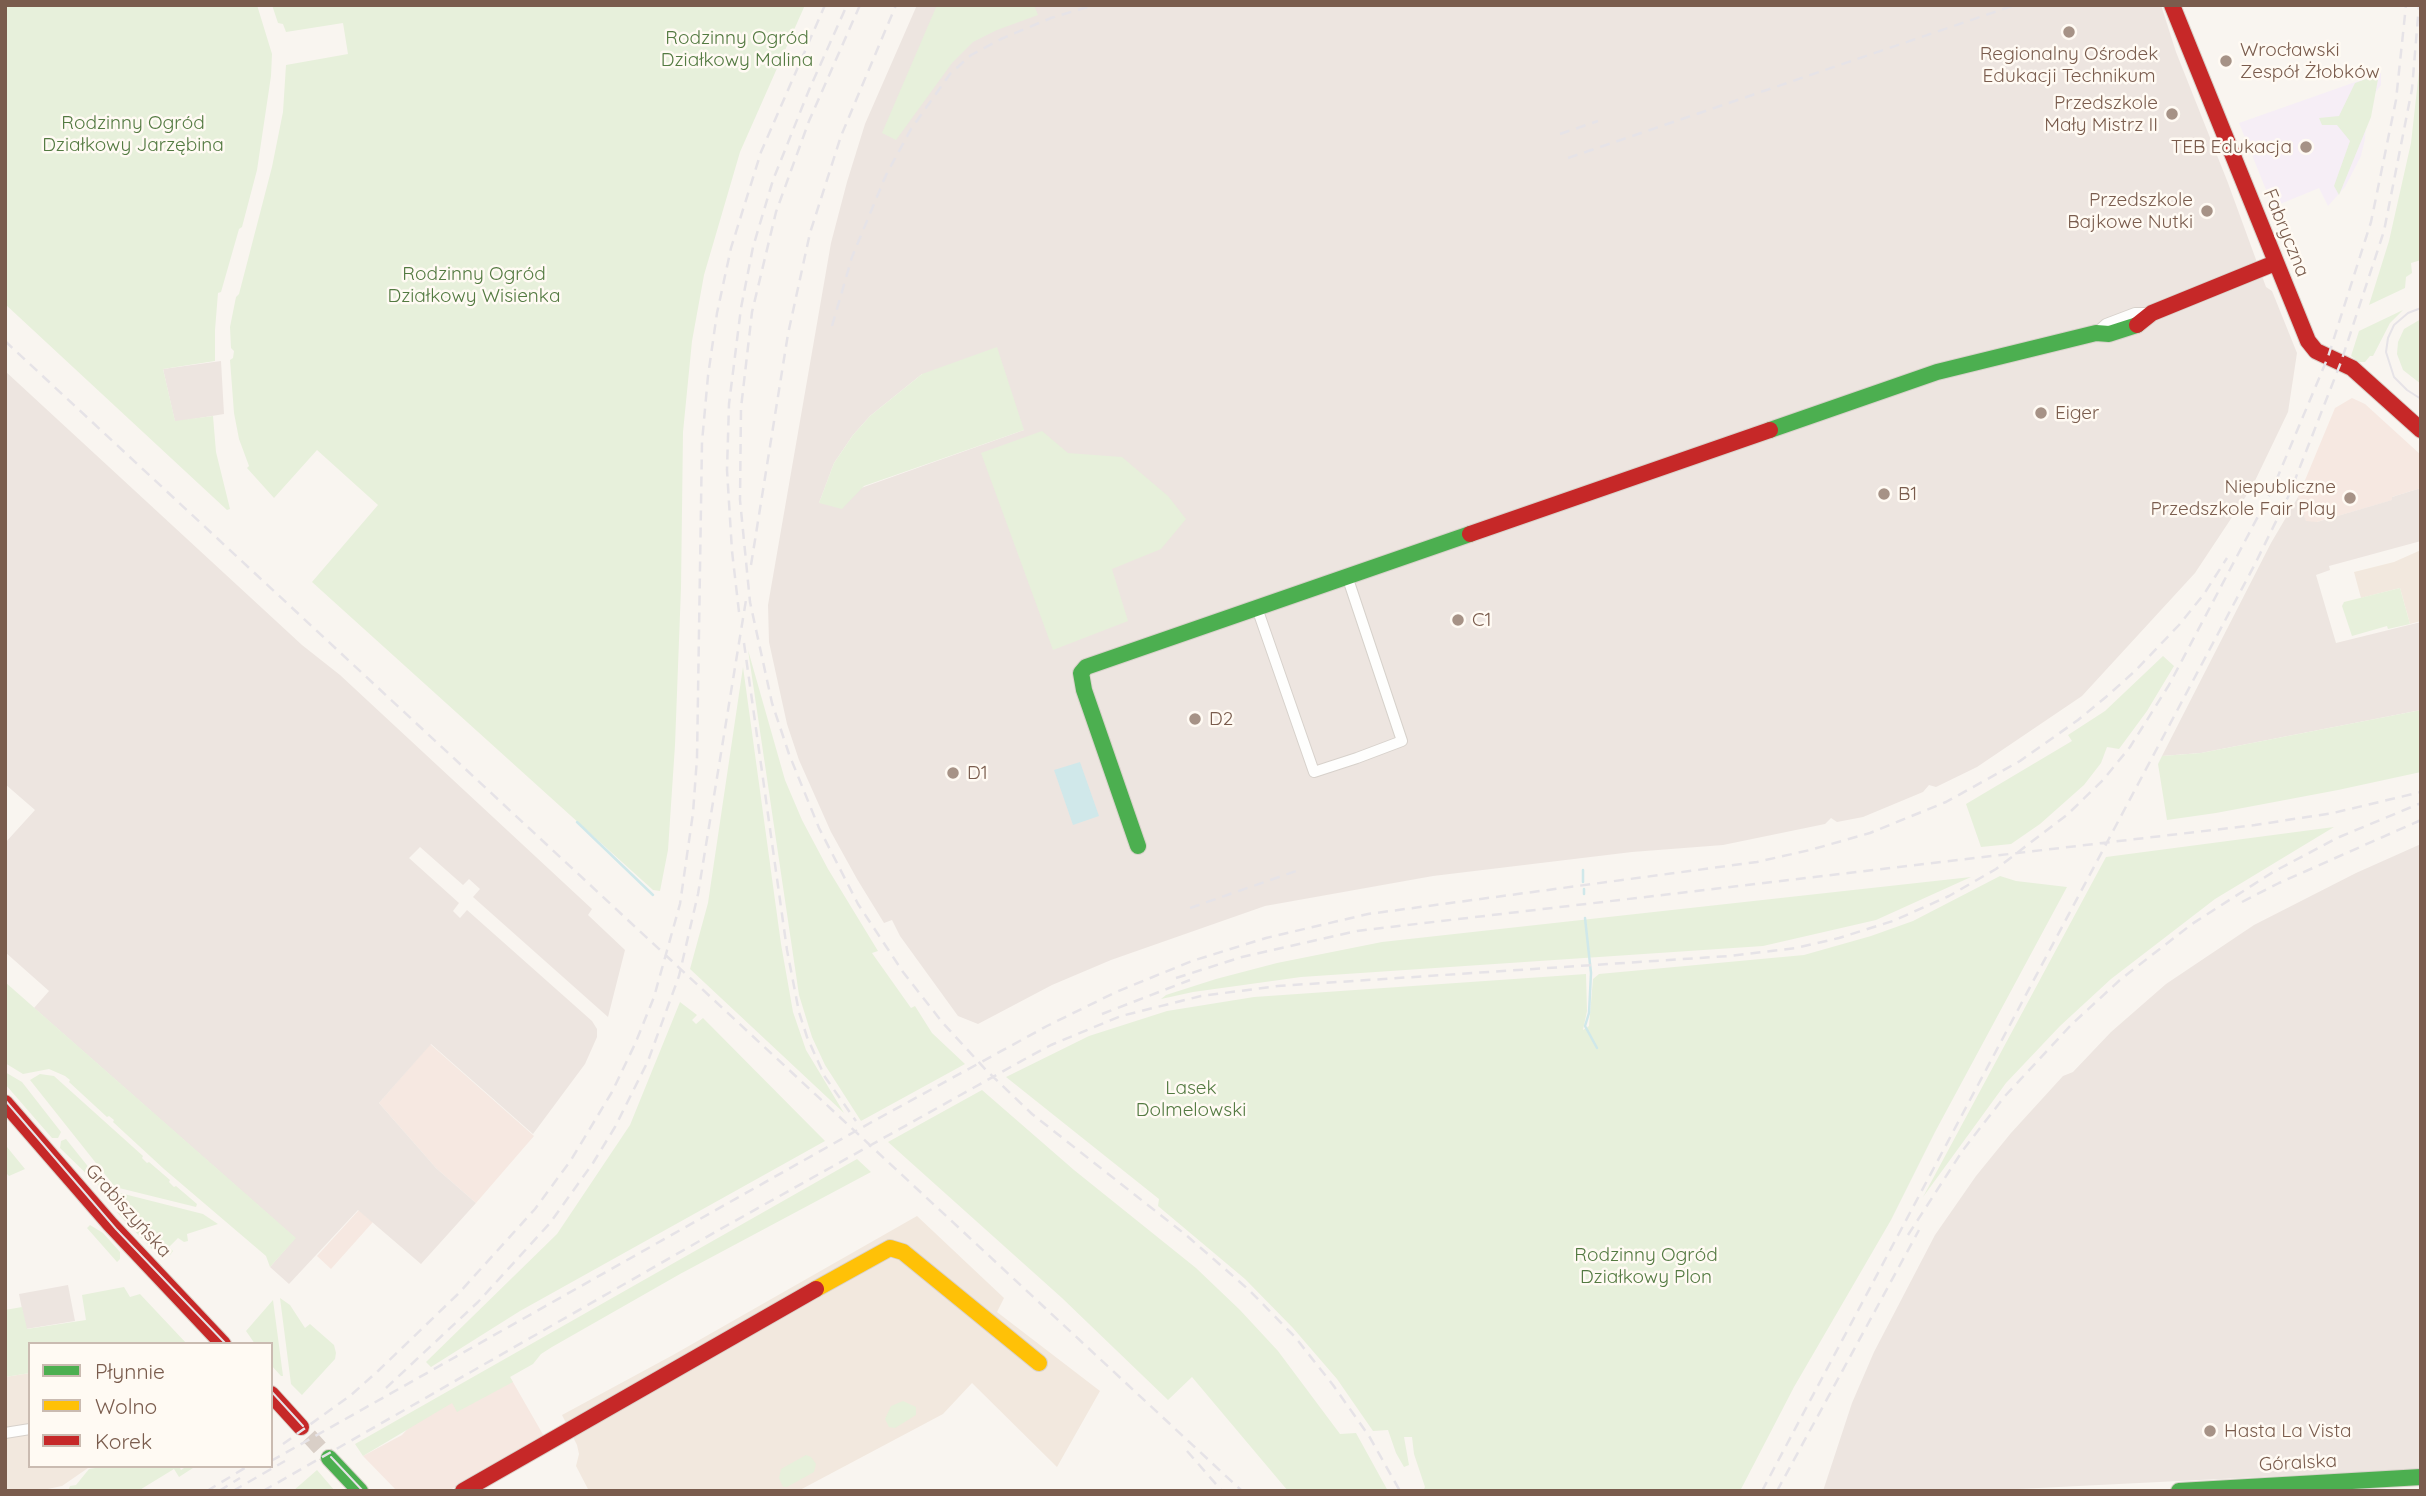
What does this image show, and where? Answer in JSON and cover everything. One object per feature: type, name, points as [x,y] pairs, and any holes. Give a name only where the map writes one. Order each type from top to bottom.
[{"type":"street","name":"Fabryczna","points":[[2172,5],[2275,263],[2312,346],[2316,351],[2352,368],[2421,430]]},
{"type":"street","points":[[1138,846],[1084,690],[1081,673],[1086,667],[1937,372],[2096,333],[2109,334],[2139,324],[2152,313],[2275,263]]},
{"type":"street","points":[[1257,608],[1314,772],[1336,765],[1402,741],[1347,576]]},
{"type":"street","name":"Grabiszyńska","points":[[5,1104],[127,1242],[221,1342]]},
{"type":"street","points":[[463,1491],[890,1248],[903,1252],[1039,1363]]},
{"type":"street","points":[[273,1397],[305,1432]]},
{"type":"street","points":[[5,1433],[28,1429]]},
{"type":"street","points":[[329,1458],[360,1491]]},
{"type":"street","name":"Góralska","points":[[2179,1491],[2421,1477]]},
{"type":"shaded area","points":[[917,5],[2161,5],[2176,52],[2266,287],[2272,291],[2297,353],[2288,412],[2252,487],[2195,573],[2082,696],[1977,767],[1936,787],[1929,785],[1923,792],[1863,817],[1837,822],[1831,818],[1825,824],[1723,845],[1632,852],[1433,876],[1265,906],[1111,960],[1052,985],[978,1024],[958,1016],[900,936],[892,920],[884,923],[831,832],[799,760],[787,724],[769,642],[768,605],[831,243],[865,124]],"holes":[[[922,374],[1024,430],[819,503],[834,463],[853,435],[870,416]]]},
{"type":"shaded area","name":"TEB Edukacja","points":[[2381,73],[2381,85],[2367,103],[2361,156],[2345,187],[2328,206],[2319,188],[2273,207],[2239,123]]},
{"type":"shaded area","points":[[221,361],[224,414],[175,422],[163,369]]},
{"type":"shaded area","points":[[5,371],[302,645],[340,675],[592,909],[588,915],[625,950],[608,1017],[473,897],[480,889],[469,879],[463,885],[420,847],[409,858],[459,903],[453,911],[460,918],[467,910],[592,1021],[597,1029],[597,1037],[585,1064],[533,1134],[431,1044],[379,1103],[436,1168],[476,1203],[421,1264],[358,1210],[289,1284],[270,1267],[295,1238],[34,1008],[49,991],[5,952],[5,843],[35,810],[5,784]]},
{"type":"shaded area","points":[[2352,398],[2365,404],[2421,455],[2421,488],[2392,497],[2393,500],[2317,522],[2306,522],[2298,497],[2335,408]]},
{"type":"shaded area","points":[[2421,488],[2421,541],[2329,566],[2330,570],[2316,575],[2336,643],[2421,622],[2421,710],[2201,753],[2162,756],[2271,543],[2298,497],[2306,521],[2317,522],[2392,500],[2392,497]]},
{"type":"shaded area","points":[[2421,550],[2421,621],[2410,624],[2400,588],[2361,598],[2354,572],[2394,562]]},
{"type":"shaded area","points":[[2421,844],[2421,1469],[1978,1491],[1823,1491],[1852,1403],[1874,1352],[1935,1235],[1976,1176],[2063,1076],[2073,1072],[2111,1032],[2166,984],[2254,925],[2356,873]]},
{"type":"shaded area","points":[[430,1044],[534,1136],[476,1203],[436,1168],[379,1103]]},
{"type":"shaded area","points":[[359,1210],[373,1222],[331,1269],[317,1256]]},
{"type":"shaded area","points":[[917,1216],[1004,1298],[997,1312],[1100,1391],[1057,1467],[972,1383],[943,1414],[798,1491],[589,1491],[576,1466],[579,1454],[577,1445],[562,1415]]},
{"type":"shaded area","points":[[68,1285],[75,1321],[26,1329],[19,1294]]},
{"type":"shaded area","points":[[506,1370],[545,1438],[448,1491],[397,1491],[363,1456],[402,1435],[414,1422]]},
{"type":"shaded area","points":[[28,1373],[28,1468],[88,1468],[62,1486],[38,1491],[5,1491],[5,1377]]},
{"type":"green space","name":"Rodzinny Ogród Działkowy Jarzębina","points":[[5,5],[257,5],[272,54],[271,76],[257,170],[242,227],[239,229],[221,292],[218,293],[215,361],[163,369],[175,421],[213,416],[216,452],[230,509],[227,510],[5,304]]},
{"type":"green space","name":"Rodzinny Ogród Działkowy Wisienka","points":[[272,5],[805,5],[740,152],[704,275],[692,341],[683,432],[675,745],[668,850],[660,891],[653,890],[312,582],[378,505],[317,450],[274,498],[247,468],[249,466],[239,439],[234,413],[230,360],[234,351],[231,348],[230,327],[272,167],[283,112],[286,65],[348,54],[343,23],[286,32],[283,24],[278,23]]},
{"type":"green space","points":[[937,5],[1034,5],[1038,15],[973,42],[952,63],[896,140],[882,133]]},
{"type":"green space","points":[[2421,53],[2421,260],[2411,263],[2412,273],[2406,277],[2405,288],[2369,305],[2389,241],[2411,143]]},
{"type":"green space","points":[[2379,74],[2371,117],[2339,195],[2334,186],[2350,141],[2337,125],[2322,125],[2319,118],[2339,116],[2355,83]]},
{"type":"green space","points":[[2403,310],[2390,323],[2373,356],[2365,362],[2359,362],[2351,356],[2359,331]]},
{"type":"green space","points":[[2421,319],[2421,384],[2403,370],[2397,354],[2398,342],[2404,329]]},
{"type":"green space","points":[[997,347],[1024,430],[864,486],[842,509],[819,503],[834,463],[870,416],[922,374]]},
{"type":"green space","points":[[1042,431],[1068,453],[1122,457],[1168,496],[1186,519],[1161,549],[1112,569],[1128,621],[1053,650],[981,453]]},
{"type":"green space","points":[[2400,588],[2410,624],[2388,629],[2387,626],[2352,636],[2342,606],[2344,602]]},
{"type":"green space","points":[[748,650],[785,780],[802,820],[878,951],[872,953],[911,1008],[915,1006],[932,1033],[965,1064],[861,1121],[825,1065],[812,1037],[799,995]]},
{"type":"green space","points":[[2163,656],[2174,666],[2147,711],[2119,749],[2107,747],[2101,763],[2084,785],[2040,824],[2011,844],[1981,847],[1966,804],[2072,741],[2068,735],[2105,711]]},
{"type":"green space","points":[[743,667],[781,944],[793,1012],[806,1050],[844,1113],[690,969],[708,903]]},
{"type":"green space","points":[[2421,710],[2421,772],[2338,790],[2167,820],[2158,764],[2162,756],[2201,753]]},
{"type":"green space","points":[[2334,827],[2215,899],[2111,979],[2060,1026],[2006,1083],[1923,1197],[2106,857]]},
{"type":"green space","name":"Rodzinny Ogród Działkowy Plon","points":[[2000,876],[2016,881],[2067,887],[1935,1132],[1891,1220],[1794,1387],[1740,1491],[1423,1491],[1425,1487],[1414,1454],[1412,1437],[1404,1437],[1409,1465],[1404,1467],[1388,1430],[1373,1431],[1337,1379],[1293,1328],[1245,1279],[1158,1206],[1159,1199],[1006,1077],[1089,1036],[1167,1011],[1254,997],[1586,974],[1587,1011],[1583,1030],[1589,1026],[1593,979],[1599,974],[1804,955],[1913,921]]},
{"type":"green space","points":[[1971,877],[1876,920],[1763,946],[1301,977],[1161,999],[1216,979],[1277,963],[1382,942]]},
{"type":"green space","points":[[5,982],[296,1238],[270,1267],[266,1256],[164,1169],[65,1076],[49,1069],[23,1074],[5,1063]]},
{"type":"green space","points":[[680,1002],[697,1015],[692,1020],[696,1024],[703,1018],[825,1141],[520,1311],[431,1367],[426,1362],[557,1234],[630,1125]]},
{"type":"green space","points":[[5,1072],[22,1082],[61,1132],[58,1138],[52,1138],[5,1084]]},
{"type":"green space","points":[[40,1074],[54,1076],[143,1156],[147,1163],[197,1204],[196,1207],[115,1187],[30,1080]]},
{"type":"green space","points":[[982,1090],[1074,1170],[1196,1268],[1240,1310],[1278,1351],[1340,1434],[1356,1433],[1388,1491],[1288,1491],[1192,1377],[1168,1400],[1062,1298],[888,1142]]},
{"type":"green space","points":[[66,1139],[101,1185],[60,1148],[61,1141]]},
{"type":"green space","points":[[5,1147],[25,1169],[9,1176],[5,1172]]},
{"type":"green space","points":[[857,1159],[871,1172],[680,1274],[552,1347],[541,1354],[533,1364],[510,1377],[513,1382],[457,1412],[452,1403],[363,1456],[355,1444]]},
{"type":"green space","points":[[106,1190],[113,1192],[156,1245],[153,1250],[117,1212],[120,1209],[111,1194],[106,1198],[102,1194]]},
{"type":"green space","points":[[120,1193],[203,1214],[218,1224],[187,1234],[188,1241],[184,1242],[178,1238],[169,1247],[173,1251],[170,1255]]},
{"type":"green space","points":[[90,1225],[103,1233],[120,1252],[117,1262],[87,1228]]},
{"type":"green space","points":[[124,1287],[130,1297],[140,1294],[185,1342],[28,1342],[28,1373],[5,1377],[5,1310],[22,1307],[27,1329],[86,1320],[82,1295]]},
{"type":"green space","points":[[280,1298],[290,1305],[305,1328],[310,1324],[334,1345],[336,1353],[335,1359],[302,1395],[291,1384]]},
{"type":"green space","points":[[273,1300],[283,1376],[273,1367],[273,1342],[254,1342],[246,1331]]},
{"type":"green space","points":[[903,1401],[916,1407],[916,1415],[895,1428],[889,1427],[885,1419],[891,1406]]},
{"type":"green space","points":[[806,1455],[816,1464],[814,1472],[783,1487],[779,1478],[781,1469]]},
{"type":"green space","points":[[193,1468],[179,1477],[174,1469],[138,1491],[68,1491],[89,1469]]},
{"type":"green space","points":[[317,1470],[335,1491],[293,1491]]},
{"type":"water","points":[[1080,762],[1099,816],[1073,825],[1054,770]]},
{"type":"waterway","points":[[577,822],[653,895]]},
{"type":"waterway","points":[[1583,870],[1583,882]]},
{"type":"waterway","points":[[1584,889],[1584,894]]},
{"type":"waterway","points":[[1585,918],[1591,973],[1589,1013],[1585,1026],[1597,1048]]},
{"type":"tunnel","points":[[309,1436],[329,1458]]},
{"type":"tram line","points":[[2421,308],[2408,313],[2394,325],[2386,352],[2394,377],[2421,399]]},
{"type":"tram line","points":[[5,1100],[116,1229],[224,1342]]},
{"type":"tram line","points":[[273,1393],[303,1426]]},
{"type":"tram line","points":[[331,1457],[363,1491]]},
{"type":"railway","points":[[283,1444],[351,1395],[378,1371],[458,1294],[535,1209],[571,1160],[612,1092],[654,997],[680,904],[693,813],[697,758],[702,442],[717,313],[731,248],[761,152],[825,5]]},
{"type":"railway","points":[[739,612],[727,470],[729,404],[741,308],[753,247],[773,180],[847,5]]},
{"type":"railway","points":[[860,5],[809,121],[776,212],[752,312],[741,408],[740,500],[750,602],[772,703],[789,754],[819,828],[858,904],[903,972],[942,1022],[986,1070],[1032,1114],[1186,1235],[1249,1290],[1295,1337],[1369,1436],[1400,1491]]},
{"type":"railway","points":[[751,565],[788,334],[810,233],[841,136],[896,5]]},
{"type":"railway","points":[[832,326],[852,257],[886,175],[911,129],[950,74],[971,55],[1001,39],[1051,18],[1094,5]]},
{"type":"railway","points":[[1568,158],[2015,5]]},
{"type":"railway","points":[[263,1491],[717,1231],[1025,1059],[1051,1045],[1121,1016],[1201,996],[1278,986],[1729,956],[1796,948],[1893,921],[1949,896],[1996,869],[2068,814],[2103,780],[2130,747],[2169,685],[2273,488],[2328,357],[2371,222],[2396,100],[2406,5]]},
{"type":"railway","points":[[1762,1491],[2254,566],[2289,495],[2341,362],[2384,231],[2412,89],[2419,5]]},
{"type":"railway","points":[[1560,134],[1598,121]]},
{"type":"railway","points":[[5,341],[1242,1491]]},
{"type":"railway","points":[[273,1460],[1047,1026],[1116,992],[1192,961],[1266,938],[1368,914],[1757,862],[1870,833],[1946,802],[2020,761],[2106,697],[2179,625],[2204,594],[2227,558]]},
{"type":"railway","points":[[386,1388],[478,1302],[550,1223],[615,1127],[648,1061],[679,976],[698,894],[746,600]]},
{"type":"railway","points":[[744,643],[787,950],[799,1012],[825,1077],[856,1121]]},
{"type":"railway","points":[[1176,978],[1242,957],[1357,931],[2255,825],[2333,813],[2421,792]]},
{"type":"railway","points":[[1908,1235],[1963,1150],[2005,1096],[2072,1024],[2121,979],[2192,924],[2273,872],[2337,838],[2421,803]]},
{"type":"railway","points":[[2242,902],[2421,820]]},
{"type":"railway","points":[[1190,908],[1299,870]]},
{"type":"railway","points":[[1102,1014],[1190,980]]},
{"type":"railway","points":[[1777,1491],[1919,1230]]},
{"type":"railway","points":[[1187,1451],[1222,1491]]},
{"type":"railway","points":[[273,1468],[285,1461]]},
{"type":"railway","points":[[207,1491],[245,1468]]},
{"type":"railway","points":[[233,1491],[273,1468]]},
{"type":"railway","points":[[219,1491],[240,1478]]},
{"type":"traffic: fast","points":[[1770,430],[1937,372],[2096,333],[2109,334],[2137,325]]},
{"type":"traffic: fast","points":[[1138,846],[1084,690],[1081,673],[1086,667],[1470,534]]},
{"type":"traffic: fast","points":[[329,1458],[360,1491]]},
{"type":"traffic: fast","points":[[2179,1491],[2421,1477]]},
{"type":"traffic: slow","points":[[816,1289],[890,1248],[903,1252],[1039,1363]]},
{"type":"traffic: jam","points":[[2172,5],[2308,341],[2316,351],[2352,368],[2421,430]]},
{"type":"traffic: jam","points":[[2137,325],[2152,313],[2275,263]]},
{"type":"traffic: jam","points":[[1470,534],[1770,430]]},
{"type":"traffic: jam","points":[[5,1103],[110,1224],[221,1342]]},
{"type":"traffic: jam","points":[[463,1491],[816,1289]]},
{"type":"traffic: jam","points":[[273,1396],[301,1427]]},
{"type":"place","name":"Regionalny Ośrodek Edukacji Technikum","points":[[2069,32]]},
{"type":"place","name":"Wrocławski Zespół Żłobków","points":[[2226,61]]},
{"type":"place","name":"Przedszkole Mały Mistrz II","points":[[2172,114]]},
{"type":"place","name":"TEB Edukacja","points":[[2306,147]]},
{"type":"place","name":"Przedszkole Bajkowe Nutki","points":[[2207,211]]},
{"type":"place","name":"Eiger","points":[[2041,413]]},
{"type":"place","name":"B1","points":[[1884,494]]},
{"type":"place","name":"Niepubliczne Przedszkole Fair Play","points":[[2350,498]]},
{"type":"place","name":"C1","points":[[1458,620]]},
{"type":"place","name":"D2","points":[[1195,719]]},
{"type":"place","name":"D1","points":[[953,773]]},
{"type":"place","name":"Hasta La Vista","points":[[2210,1431]]},
{"type":"park label","name":"Rodzinny Ogród Działkowy Malina","points":[[737,49]]},
{"type":"park label","name":"Lasek Dolmelowski","points":[[1191,1099]]}]
